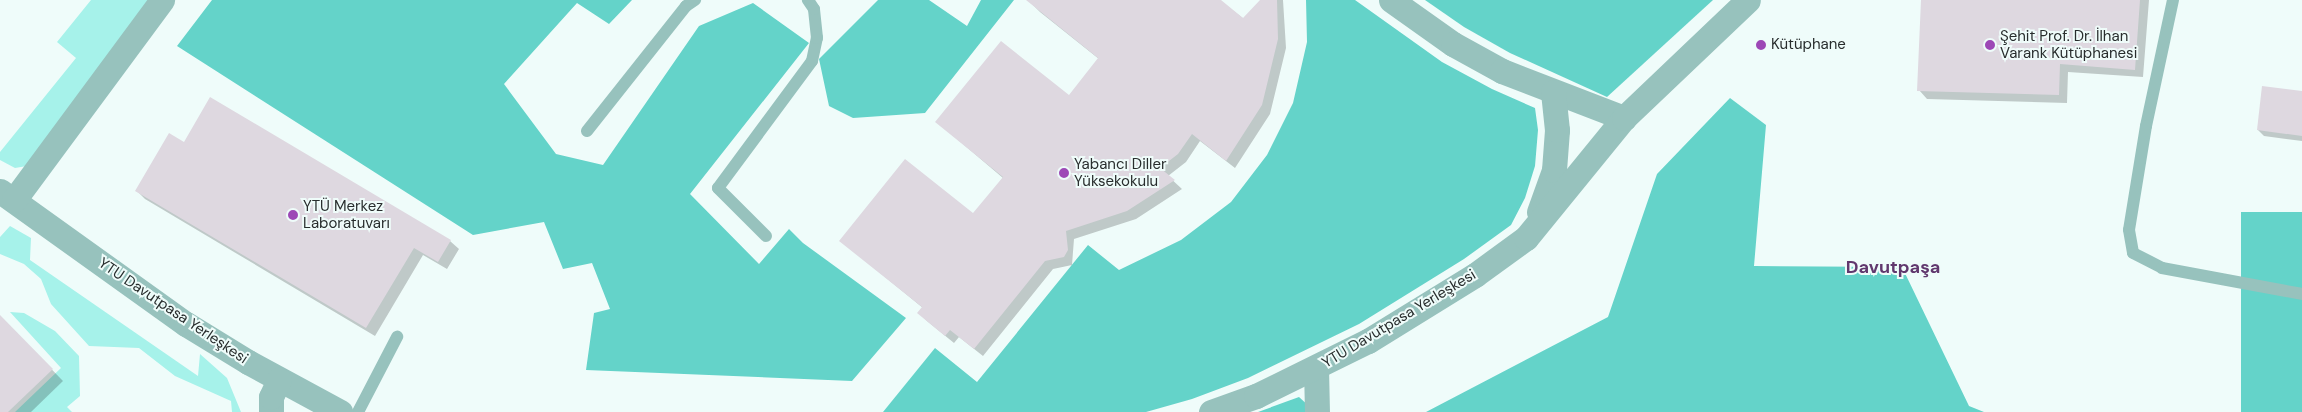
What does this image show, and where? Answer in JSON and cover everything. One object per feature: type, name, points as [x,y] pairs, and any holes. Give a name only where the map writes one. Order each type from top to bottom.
[{"type":"street","name":"YTU Davutpasa Yerleşkesi","points":[[162,0],[7,195],[186,324],[279,380],[313,406],[340,412]]},
{"type":"street","points":[[1391,0],[1454,44],[1502,70],[1553,92],[1624,118]]},
{"type":"street","name":"YTU Davutpasa Yerleşkesi","points":[[1211,412],[1316,368],[1420,310],[1526,238],[1624,118],[1748,0]]},
{"type":"street","name":"YTU Davutpasa Yerleşkesi","points":[[1526,238],[1543,205],[1554,170],[1557,130],[1553,92]]},
{"type":"street","points":[[1316,368],[1317,412]]},
{"type":"street","points":[[271,412],[271,397],[279,380]]},
{"type":"lane","points":[[587,131],[686,6],[695,0]]},
{"type":"lane","points":[[766,236],[718,188],[812,62],[817,38],[814,9],[808,0]]},
{"type":"lane","points":[[2173,0],[2146,126],[2128,230],[2133,253],[2162,268],[2302,294]]},
{"type":"lane","points":[[358,412],[397,337]]},
{"type":"shaded area","points":[[91,0],[150,0],[27,166],[15,168],[0,160],[0,152],[76,58],[57,42]]},
{"type":"shaded area","points":[[212,0],[632,0],[609,24],[577,3],[504,84],[556,154],[603,165],[699,26],[753,3],[809,43],[690,194],[759,264],[789,229],[803,243],[906,318],[852,381],[586,370],[594,313],[610,309],[592,263],[563,269],[544,222],[473,235],[177,46]]},
{"type":"shaded area","points":[[878,0],[929,0],[967,26],[981,0],[1014,0],[925,113],[853,118],[829,106],[819,59]]},
{"type":"shaded area","points":[[1306,0],[1355,0],[1442,62],[1492,89],[1535,108],[1538,130],[1535,166],[1525,198],[1511,225],[1464,259],[1359,324],[1248,378],[1192,399],[1146,412],[883,412],[935,348],[977,382],[1088,245],[1119,270],[1181,240],[1231,202],[1267,155],[1293,103],[1307,42]]},
{"type":"shaded area","points":[[1425,0],[1713,0],[1607,97],[1510,53],[1464,27]]},
{"type":"shaded area","points":[[1730,98],[1766,125],[1754,266],[1902,267],[1969,406],[1984,412],[1426,412],[1608,317],[1657,174]]},
{"type":"shaded area","points":[[2241,212],[2302,212],[2302,412],[2241,412]]},
{"type":"shaded area","points":[[10,226],[31,238],[30,260],[198,376],[200,354],[227,378],[241,412],[232,412],[231,401],[175,376],[139,348],[89,346],[51,304],[41,279],[24,264],[0,254],[0,237]]},
{"type":"shaded area","points":[[10,312],[24,313],[55,331],[79,356],[80,396],[67,407],[72,412],[15,412],[61,368]]},
{"type":"shaded area","points":[[1299,397],[1310,407],[1310,412],[1258,412]]},
{"type":"building","points":[[1026,0],[1221,0],[1243,18],[1260,0],[1277,0],[1278,39],[1262,105],[1226,161],[1192,134],[1178,154],[1160,168],[1175,180],[1127,211],[1066,231],[1068,250],[1064,257],[1045,261],[974,349],[950,330],[945,336],[917,313],[922,307],[839,241],[905,159],[973,213],[1003,177],[935,122],[1001,41],[1069,95],[1098,58]]},
{"type":"building","name":"Şehit Prof. Dr. İlhan Varank Kütüphanesi","points":[[1921,0],[2140,0],[2135,70],[2060,64],[2059,95],[1917,91]]},
{"type":"building","points":[[2262,86],[2302,91],[2302,136],[2257,130]]},
{"type":"building","name":"YTÜ Merkez Laboratuvarı","points":[[210,97],[451,240],[438,262],[414,248],[366,328],[135,191],[169,133],[184,142]]},
{"type":"building","points":[[0,315],[53,369],[8,412],[0,412]]},
{"type":"place","name":"Kütüphane","points":[[1761,45]]},
{"type":"place","name":"Şehit Prof. Dr. İlhan Varank Kütüphanesi","points":[[1990,45]]},
{"type":"place","name":"Yabancı Diller Yüksekokulu","points":[[1064,173]]},
{"type":"place","name":"YTÜ Merkez Laboratuvarı","points":[[293,215]]},
{"type":"district","name":"Davutpaşa","points":[[1893,267]]}]
